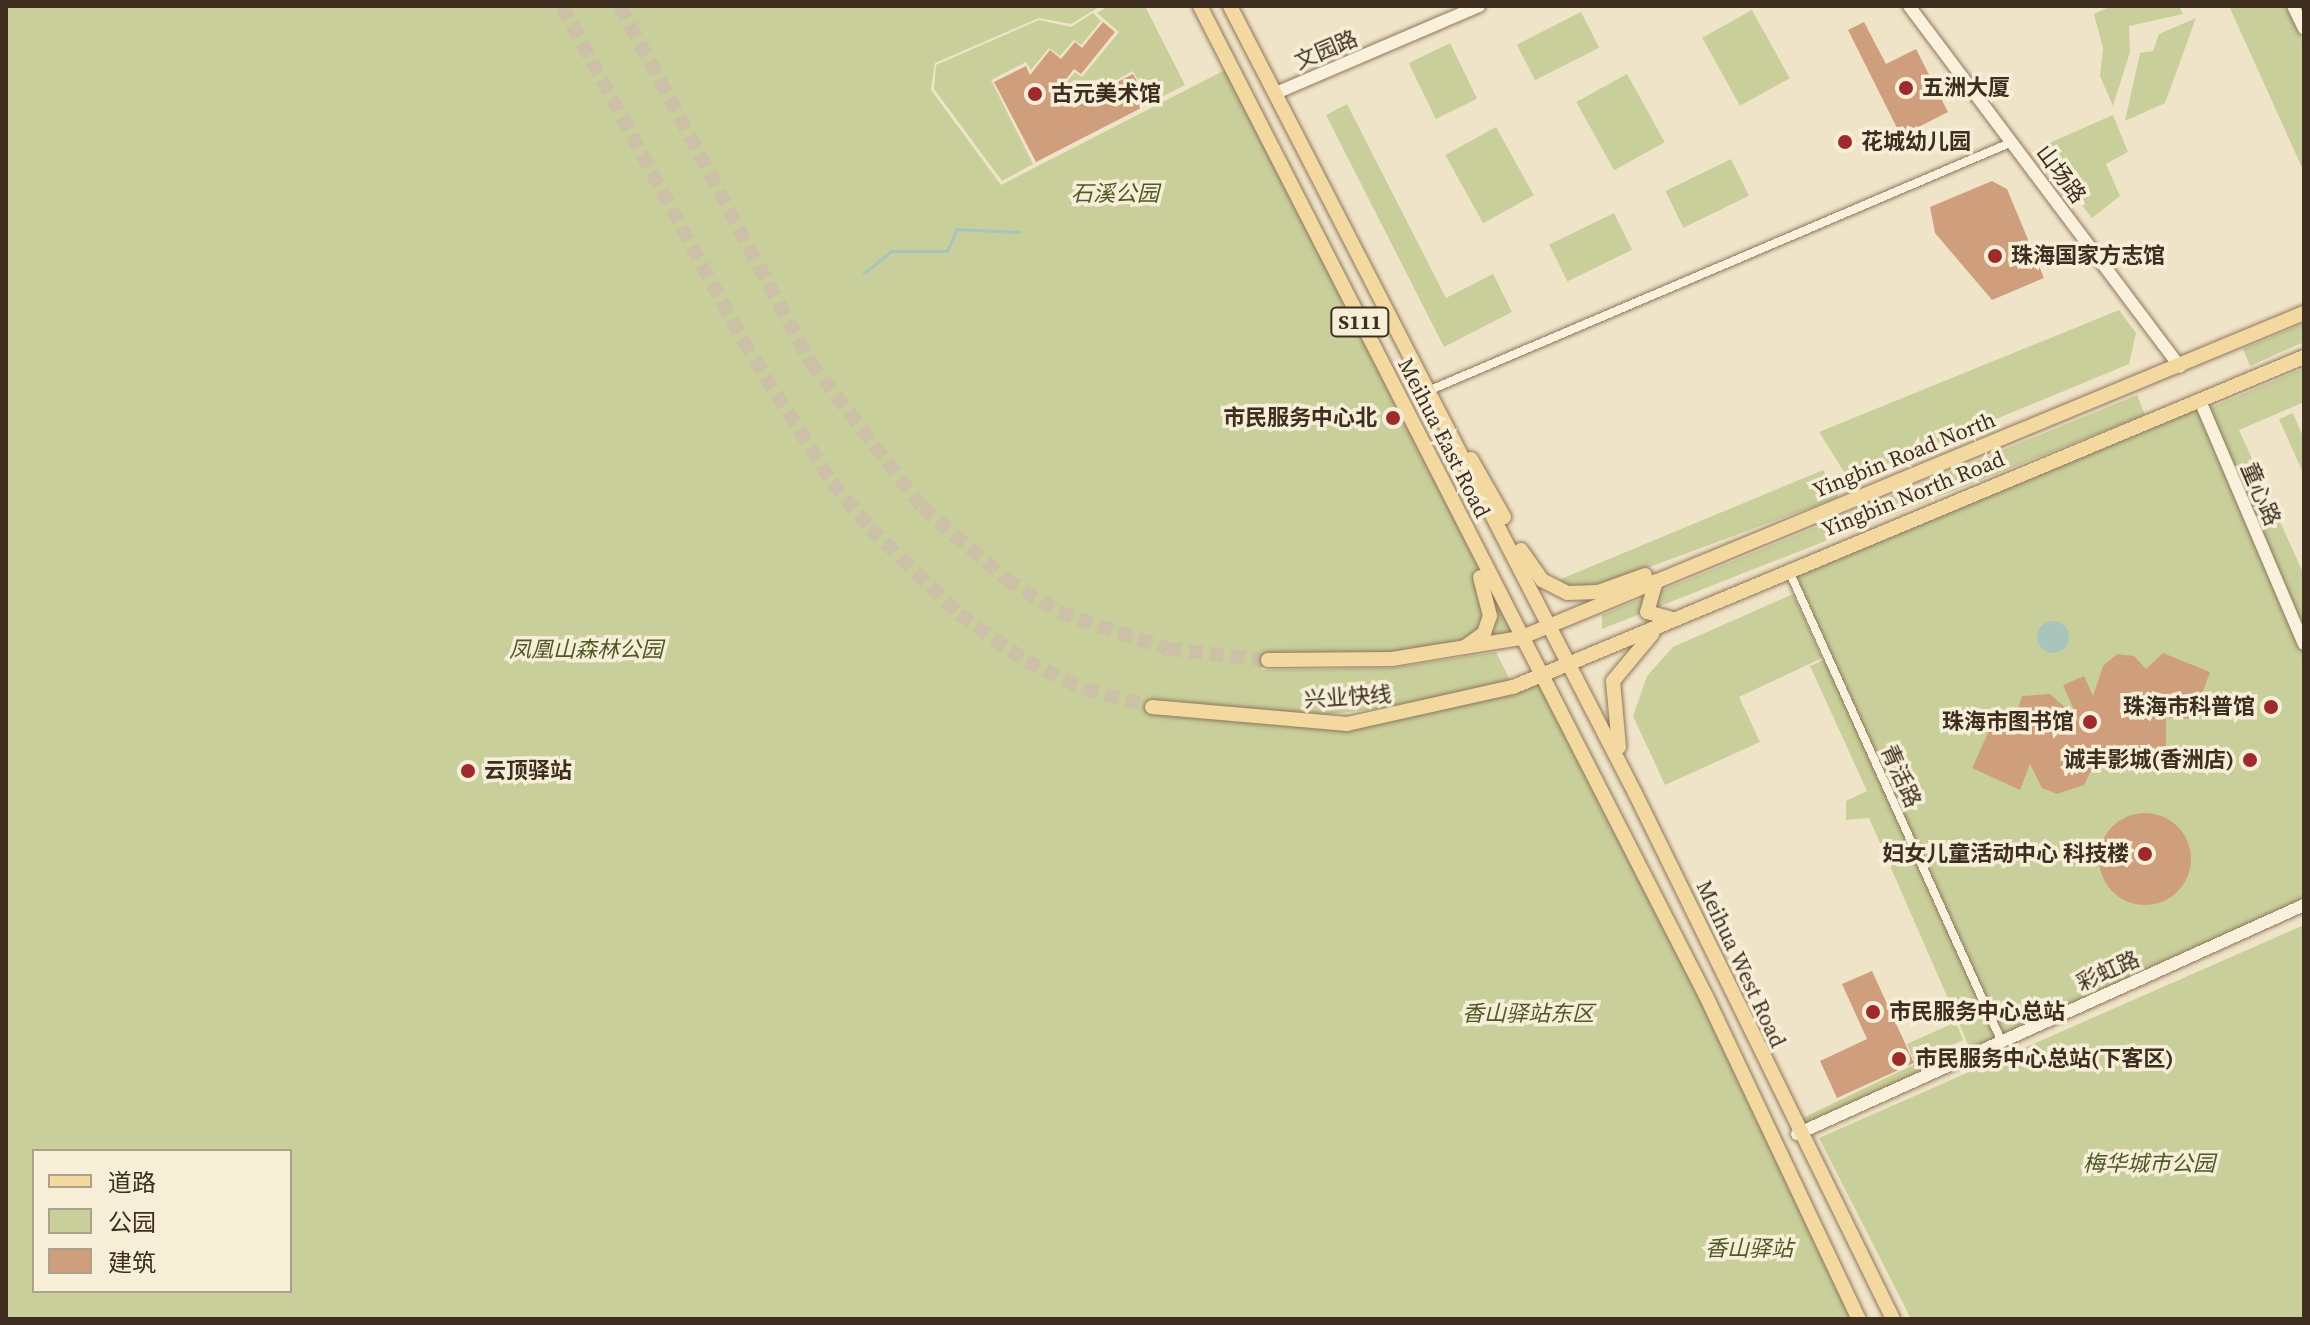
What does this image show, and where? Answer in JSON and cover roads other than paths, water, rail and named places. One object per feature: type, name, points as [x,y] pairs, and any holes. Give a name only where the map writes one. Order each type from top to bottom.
[{"type":"main road","name":"Meihua East Road","points":[[1200,6],[1541,676]]},
{"type":"main road","name":"Meihua East Road","points":[[1230,6],[1549,627]]},
{"type":"main road","name":"Yingbin Road North","points":[[1520,638],[1718,552],[2180,367],[2303,313]]},
{"type":"main road","name":"Yingbin North Road","points":[[1541,676],[1788,570],[2201,403],[2304,357]]},
{"type":"main road","points":[[1447,431],[1478,469],[1533,571],[1559,590],[1598,592],[1718,552]]},
{"type":"main road","points":[[1426,452],[1490,605],[1484,633],[1458,650]]},
{"type":"main road","points":[[1635,793],[1611,695],[1621,665],[1671,620],[1647,612],[1656,580]]},
{"type":"main road","name":"Meihua West Road","points":[[1549,627],[1635,793],[1797,1134],[1893,1319]]},
{"type":"main road","name":"兴业快线","points":[[1268,660],[1371,661],[1458,650],[1520,638]]},
{"type":"main road","name":"Meihua West Road","points":[[1541,676],[1706,996],[1859,1319]]},
{"type":"main road","name":"兴业快线","points":[[1152,707],[1347,724],[1452,705],[1541,676]]},
{"type":"street","name":"文园路","points":[[1276,93],[1479,6]]},
{"type":"street","name":"山场路","points":[[1909,6],[2180,367]]},
{"type":"street","points":[[2293,6],[2304,29]]},
{"type":"street","points":[[1427,392],[2012,142]]},
{"type":"street","name":"童心路","points":[[2201,403],[2304,644]]},
{"type":"street","name":"青活路","points":[[1788,570],[2001,1040]]},
{"type":"street","name":"彩虹路","points":[[1797,1134],[2304,905]]},
{"type":"water","points":[[2053,621],[2065,625],[2069,637],[2065,649],[2053,653],[2041,649],[2037,637],[2041,625]]},
{"type":"waterway","points":[[864,273],[891,251],[947,251],[957,229],[1019,232]]},
{"type":"tunnel","points":[[562,6],[743,341],[832,482],[870,528],[959,614],[1026,661],[1085,689],[1152,707]]},
{"type":"tunnel","points":[[620,6],[810,362],[922,507],[1006,579],[1059,612],[1168,649],[1268,660]]},
{"type":"place","name":"五洲大厦","points":[[1906,88]]},
{"type":"place","name":"古元美术馆","points":[[1035,94]]},
{"type":"place","name":"花城幼儿园","points":[[1845,142]]},
{"type":"place","name":"珠海国家方志馆","points":[[1995,256]]},
{"type":"place","name":"市民服务中心北","points":[[1393,418]]},
{"type":"place","name":"珠海市科普馆","points":[[2271,707]]},
{"type":"place","name":"珠海市图书馆","points":[[2090,722]]},
{"type":"place","name":"诚丰影城(香洲店)","points":[[2250,760]]},
{"type":"place","name":"云顶驿站","points":[[468,771]]},
{"type":"place","name":"妇女儿童活动中心 科技楼","points":[[2145,854]]},
{"type":"place","name":"市民服务中心总站","points":[[1873,1012]]},
{"type":"place","name":"市民服务中心总站(下客区)","points":[[1899,1059]]},
{"type":"park label","name":"石溪公园","points":[[1115,194]]},
{"type":"park label","name":"凤凰山森林公园","points":[[586,650]]},
{"type":"park label","name":"香山驿站东区","points":[[1528,1014]]},
{"type":"park label","name":"梅华城市公园","points":[[2149,1164]]},
{"type":"park label","name":"香山驿站","points":[[1749,1249]]}]
